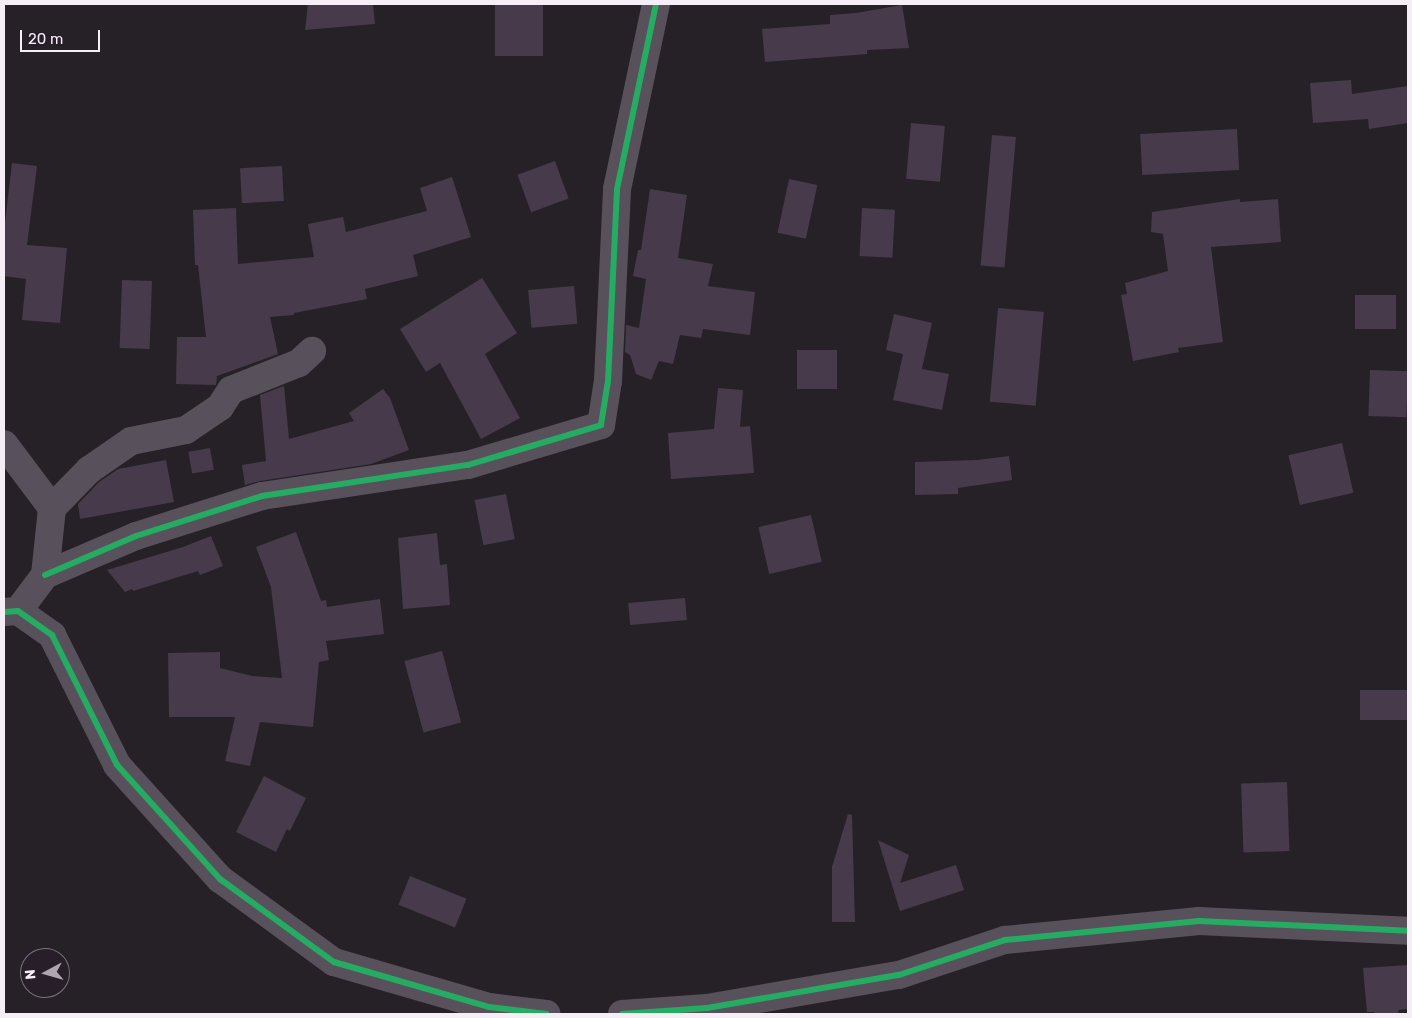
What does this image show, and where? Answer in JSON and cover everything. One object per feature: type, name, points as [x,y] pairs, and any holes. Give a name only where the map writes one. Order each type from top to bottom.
[{"type":"street","points":[[547,1014],[490,1007],[334,962],[220,879],[117,765],[52,636],[11,612],[45,575],[136,536],[262,496],[468,465],[601,425],[608,381],[617,189],[656,4]]},
{"type":"street","points":[[45,575],[52,508],[89,470],[132,441],[186,430],[220,407],[231,390],[293,366],[312,351]]},
{"type":"street","points":[[4,444],[52,508]]},
{"type":"street","points":[[622,1014],[707,1008],[899,975],[1005,940],[1199,921],[1408,931]]},
{"type":"building","points":[[308,4],[373,4],[375,24],[305,30]]},
{"type":"building","points":[[495,4],[543,4],[543,56],[495,56]]},
{"type":"building","points":[[902,5],[909,48],[867,50],[867,54],[765,62],[762,29],[830,24],[830,15],[856,13]]},
{"type":"building","points":[[1351,80],[1352,94],[1408,86],[1408,123],[1369,129],[1368,119],[1313,123],[1310,83]]},
{"type":"building","points":[[911,123],[945,126],[940,182],[906,179]]},
{"type":"building","points":[[1237,129],[1239,170],[1142,175],[1140,134]]},
{"type":"building","points":[[992,135],[1016,137],[1004,268],[981,266]]},
{"type":"building","points":[[555,161],[569,199],[531,212],[517,175]]},
{"type":"building","points":[[12,163],[37,166],[27,245],[67,248],[60,323],[22,320],[26,279],[4,276],[4,231]]},
{"type":"building","points":[[282,166],[284,201],[242,203],[240,168]]},
{"type":"building","points":[[452,177],[471,237],[413,255],[418,276],[365,289],[367,299],[294,313],[294,315],[270,317],[278,354],[217,376],[216,385],[176,384],[177,337],[206,337],[198,265],[195,265],[193,210],[236,208],[238,264],[314,257],[308,224],[343,217],[346,232],[427,211],[420,188]]},
{"type":"building","points":[[789,179],[817,185],[806,239],[778,233]]},
{"type":"building","points":[[650,189],[687,195],[678,258],[713,264],[708,286],[755,292],[750,335],[703,329],[701,338],[680,335],[673,364],[659,361],[651,380],[636,374],[630,355],[625,352],[626,325],[639,328],[646,279],[633,276],[638,250],[641,250]]},
{"type":"building","points":[[1240,199],[1240,202],[1278,199],[1281,242],[1211,247],[1223,342],[1178,348],[1179,352],[1133,361],[1121,295],[1127,294],[1125,283],[1168,271],[1163,234],[1151,232],[1152,212]]},
{"type":"building","points":[[862,208],[895,210],[892,258],[859,256]]},
{"type":"building","points":[[482,278],[517,333],[485,354],[520,418],[481,439],[440,363],[426,372],[400,329]]},
{"type":"building","points":[[122,280],[152,281],[150,349],[120,348]]},
{"type":"building","points":[[574,286],[577,324],[531,328],[528,290]]},
{"type":"building","points":[[1355,295],[1396,295],[1396,329],[1355,329]]},
{"type":"building","points":[[998,308],[1044,312],[1036,406],[990,402]]},
{"type":"building","points":[[894,314],[932,323],[922,369],[949,374],[942,410],[893,400],[903,354],[886,350]]},
{"type":"building","points":[[797,350],[837,350],[837,389],[797,389]]},
{"type":"building","points":[[1370,370],[1408,371],[1406,417],[1368,416]]},
{"type":"building","points":[[284,386],[289,439],[354,421],[349,413],[383,389],[390,398],[409,450],[371,464],[245,485],[242,465],[266,461],[260,395]]},
{"type":"building","points":[[718,388],[743,390],[740,427],[750,426],[754,473],[671,479],[668,433],[714,429]]},
{"type":"building","points":[[1342,443],[1353,493],[1300,505],[1288,455]]},
{"type":"building","points":[[210,448],[214,470],[192,473],[188,452]]},
{"type":"building","points":[[1009,456],[1012,480],[958,488],[958,494],[915,495],[915,462],[977,460]]},
{"type":"building","points":[[166,460],[174,502],[80,519],[78,504],[99,482],[118,469]]},
{"type":"building","points":[[506,494],[515,539],[483,545],[475,500]]},
{"type":"building","points":[[811,515],[822,562],[769,574],[758,527]]},
{"type":"building","points":[[296,532],[321,601],[326,600],[327,607],[380,599],[384,634],[326,641],[329,660],[319,662],[313,727],[260,722],[250,766],[225,761],[235,717],[169,717],[168,653],[220,652],[220,668],[252,676],[282,678],[271,587],[256,547]]},
{"type":"building","points":[[437,533],[440,565],[447,564],[450,605],[403,609],[398,538]]},
{"type":"building","points":[[211,536],[223,566],[200,575],[198,571],[125,592],[107,570],[183,547]]},
{"type":"building","points":[[685,598],[687,620],[630,625],[628,603]]},
{"type":"building","points":[[442,651],[461,722],[423,733],[404,661]]},
{"type":"building","points":[[1360,690],[1408,690],[1408,720],[1360,720]]},
{"type":"building","points":[[264,776],[306,798],[290,831],[287,829],[276,852],[236,832]]},
{"type":"building","points":[[1287,782],[1289,851],[1243,853],[1241,784]]},
{"type":"building","points":[[848,814],[852,815],[855,922],[832,922],[832,867]]},
{"type":"building","points":[[878,840],[909,855],[900,883],[956,865],[964,890],[900,911]]},
{"type":"building","points":[[410,876],[467,899],[455,928],[398,905]]},
{"type":"building","points":[[1408,965],[1408,1009],[1398,1010],[1399,1014],[1374,1014],[1374,1012],[1367,1012],[1363,968]]},
{"type":"cycle path","points":[[45,575],[136,536],[262,496],[468,465],[601,425],[608,381],[617,189],[656,4]]},
{"type":"cycle path","points":[[4,612],[18,611],[52,635],[117,765],[220,879],[334,962],[489,1007],[547,1014]]},
{"type":"cycle path","points":[[622,1014],[707,1008],[899,975],[1005,940],[1199,921],[1408,931]]}]
